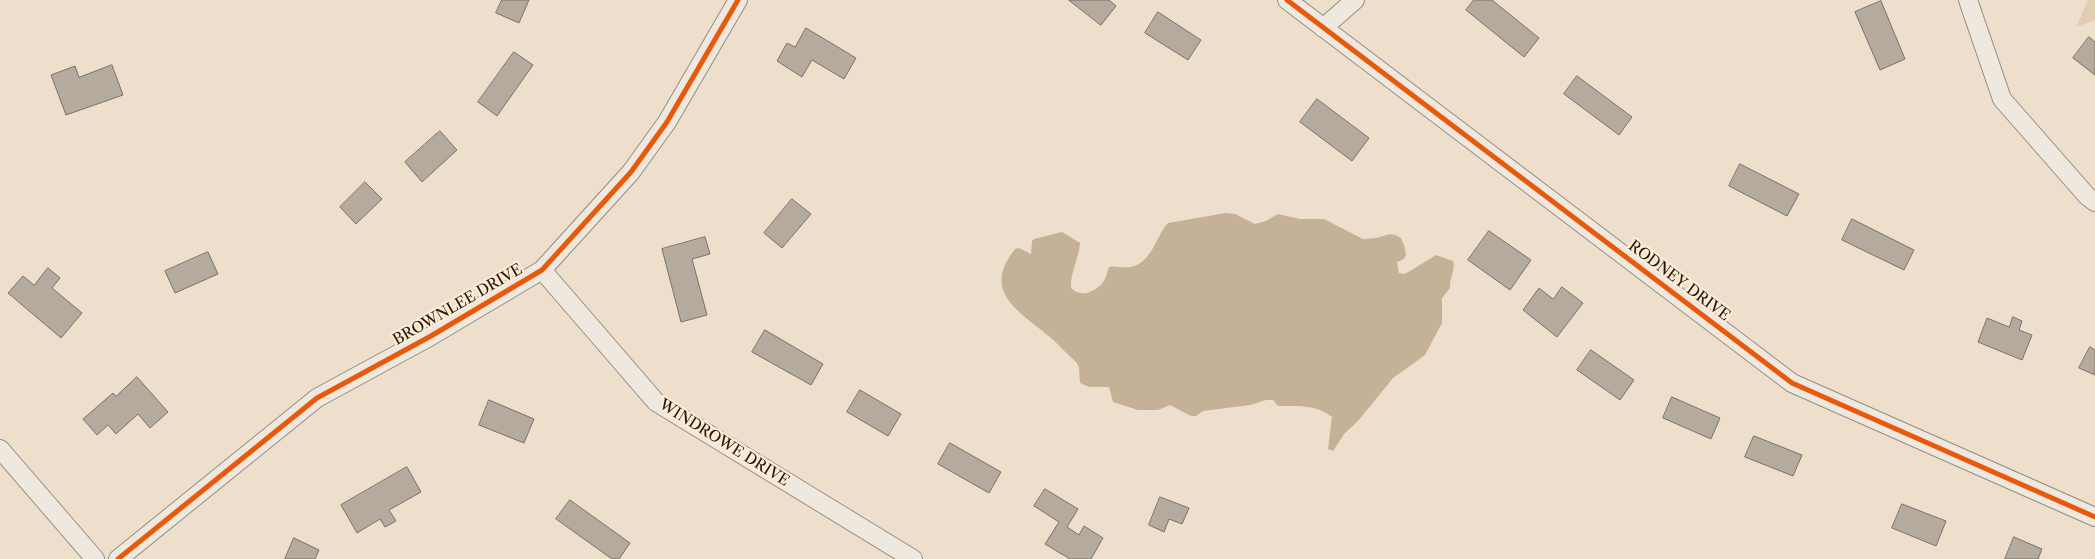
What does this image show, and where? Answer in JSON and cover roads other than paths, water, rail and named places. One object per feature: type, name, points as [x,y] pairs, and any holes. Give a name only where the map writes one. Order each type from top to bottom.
[{"type":"street","name":"BROWNLEE DRIVE","points":[[118,559],[317,398],[430,336],[542,270],[631,172],[667,122],[738,0]]},
{"type":"street","name":"RODNEY DRIVE","points":[[1287,0],[1792,383],[2095,517]]},
{"type":"street","points":[[1323,28],[1355,0]]},
{"type":"street","points":[[1968,0],[2002,100],[2087,196],[2095,202]]},
{"type":"street","name":"WINDROWE DRIVE","points":[[542,270],[656,402],[914,559]]},
{"type":"street","points":[[0,449],[95,559]]}]
